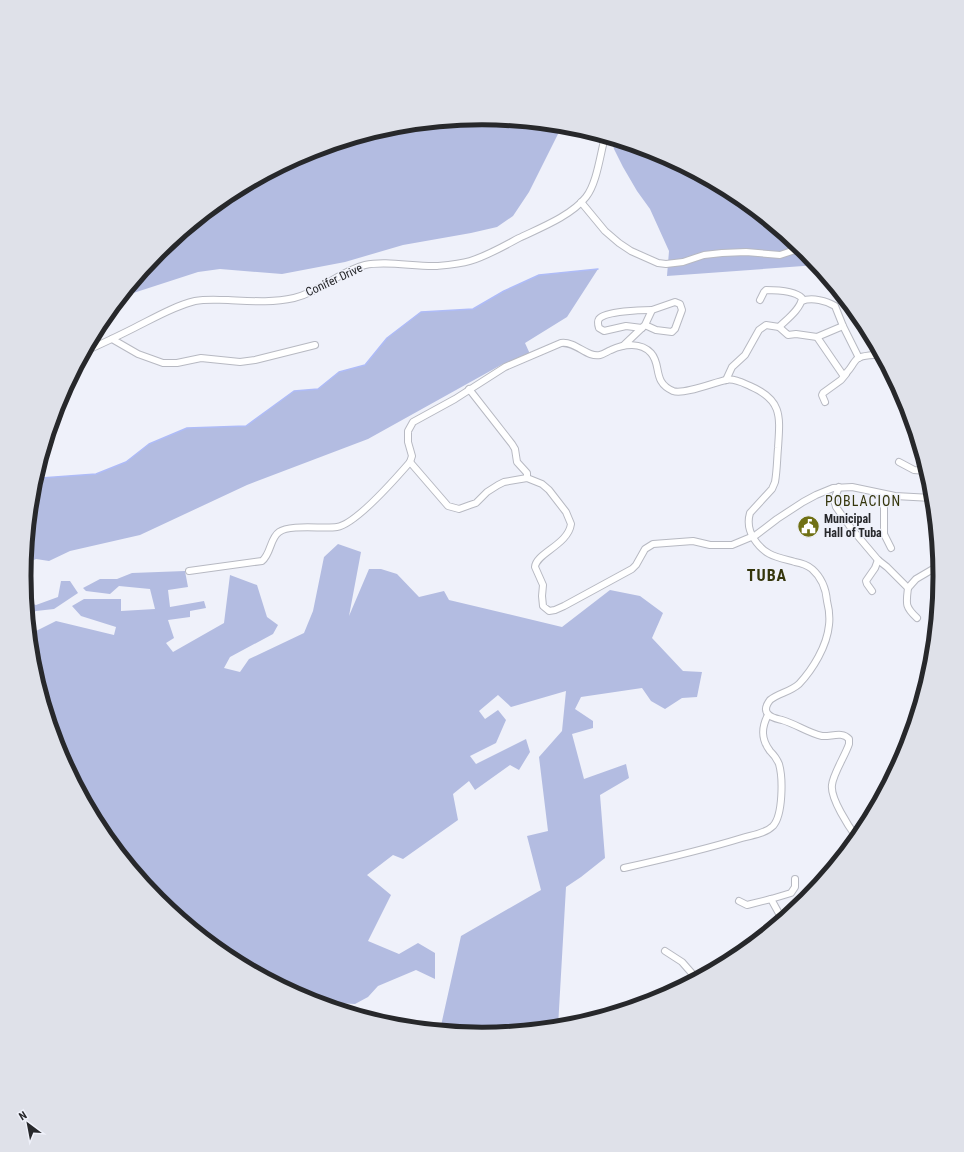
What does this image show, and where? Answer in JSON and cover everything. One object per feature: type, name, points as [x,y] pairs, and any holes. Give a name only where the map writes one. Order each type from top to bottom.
[{"type":"street","name":"Conifer Drive","points":[[92,348],[156,317],[196,301],[269,301],[296,298],[352,270],[366,265],[380,263],[436,266],[470,261],[490,253],[558,219],[581,202],[590,191],[604,142]]},
{"type":"street","points":[[581,202],[605,231],[619,243],[631,251],[658,263],[666,264],[683,262],[691,258],[704,255],[746,252],[780,254],[793,250]]},
{"type":"street","points":[[760,300],[766,290],[793,293],[800,296],[802,301]]},
{"type":"street","points":[[779,327],[795,311],[802,301],[809,299],[831,303],[835,306],[859,358]]},
{"type":"street","points":[[675,302],[680,304],[682,310],[675,329],[672,332],[656,330],[644,326],[626,326],[604,331],[599,328],[597,323],[605,315],[629,311],[652,310],[675,302]]},
{"type":"street","points":[[623,346],[644,326],[652,310]]},
{"type":"street","points":[[726,380],[732,367],[745,355],[761,328],[769,325],[779,327],[788,335],[796,334],[817,337],[843,326]]},
{"type":"street","points":[[817,337],[841,374],[846,374]]},
{"type":"street","points":[[112,339],[138,354],[163,363],[177,363],[201,358],[240,362],[255,360],[315,345]]},
{"type":"street","points":[[189,571],[262,561],[266,556],[276,534],[284,530],[291,528],[339,527],[367,508],[410,462],[412,456],[408,442],[408,431],[413,422],[505,367],[561,343],[573,344],[593,355],[600,355],[631,344],[638,346],[651,353],[654,358],[660,380],[674,391],[694,389],[726,380],[733,380],[743,383],[767,396],[776,406],[780,420],[775,482],[772,489],[750,513],[748,524],[752,536],[765,552],[802,564],[813,570],[824,588],[829,614],[827,638],[823,648],[809,671],[793,688],[770,700],[766,706],[768,715],[764,725],[763,738],[779,764],[781,798],[776,822],[764,832],[714,847],[624,868]]},
{"type":"street","points":[[825,402],[822,395],[823,393],[841,380],[859,358],[875,355]]},
{"type":"street","points":[[469,389],[512,444],[515,449],[517,462],[527,473],[527,478]]},
{"type":"street","points":[[410,462],[448,506],[459,509],[476,502],[487,492],[504,482],[527,478],[542,484],[549,490],[566,512],[570,521],[568,534],[553,549],[540,557],[535,564],[543,584],[543,606],[549,611],[564,606],[632,569],[636,566],[645,549],[653,544],[692,541],[710,545],[727,545],[752,536],[782,515],[816,495],[839,487],[864,489],[907,498],[926,498]]},
{"type":"street","points":[[899,462],[914,470],[920,471]]},
{"type":"street","points":[[839,487],[834,500],[836,507],[851,528],[878,560],[908,588]]},
{"type":"street","points":[[884,494],[884,534],[891,548]]},
{"type":"street","points":[[872,591],[866,581],[875,568],[878,560]]},
{"type":"street","points":[[917,618],[906,605],[908,588],[916,579],[933,569]]},
{"type":"street","points":[[768,715],[820,735],[845,735],[849,739],[849,744],[832,785],[832,792],[838,806],[853,832]]},
{"type":"street","points":[[740,901],[747,905],[791,893],[795,887],[795,879]]},
{"type":"street","points":[[772,899],[780,914]]},
{"type":"street","points":[[665,951],[682,962],[693,974]]},
{"type":"shaded area","points":[[482,125],[511,126],[559,132],[529,192],[513,216],[497,227],[403,245],[345,262],[282,274],[220,269],[198,272],[130,294],[163,257],[207,218],[257,185],[309,159],[365,140],[423,129]]},
{"type":"shaded area","points":[[613,144],[655,159],[708,185],[757,218],[809,266],[667,276],[669,251],[650,209],[637,191]]},
{"type":"shaded area","points":[[598,269],[567,317],[525,343],[530,354],[501,365],[368,439],[247,485],[140,535],[70,551],[49,561],[36,559],[32,561],[35,517],[42,478],[96,474],[126,462],[149,444],[187,428],[246,426],[294,391],[318,389],[339,372],[365,365],[387,338],[421,312],[473,309],[504,291],[539,275]]},
{"type":"shaded area","points":[[338,544],[361,552],[349,616],[369,569],[381,569],[397,574],[419,597],[444,591],[449,600],[562,627],[610,590],[640,596],[663,613],[652,638],[683,671],[702,672],[697,697],[682,698],[665,709],[651,701],[642,688],[581,697],[575,709],[593,721],[593,728],[572,734],[584,779],[626,764],[629,778],[600,795],[605,858],[566,887],[558,1020],[511,1026],[482,1027],[441,1025],[461,936],[541,890],[527,836],[548,831],[539,757],[562,731],[566,691],[511,707],[498,695],[479,711],[485,719],[498,710],[506,720],[496,743],[470,756],[476,764],[526,739],[530,752],[519,770],[510,765],[475,790],[469,781],[453,794],[458,820],[403,859],[393,855],[367,875],[391,895],[368,941],[399,954],[418,943],[435,953],[435,979],[416,970],[378,986],[368,997],[355,1004],[338,1003],[309,993],[256,967],[207,934],[163,895],[143,873],[124,851],[91,801],[65,749],[55,721],[46,693],[35,632],[56,621],[114,635],[116,627],[81,616],[72,606],[84,599],[121,599],[121,611],[155,609],[150,589],[119,586],[110,594],[86,591],[83,588],[100,579],[117,579],[132,573],[185,571],[188,587],[168,590],[170,607],[204,601],[206,608],[190,611],[190,617],[168,620],[174,638],[166,643],[173,652],[224,623],[230,575],[257,585],[267,617],[278,625],[273,634],[230,657],[224,668],[240,672],[249,659],[304,633],[313,611],[324,557]]},
{"type":"shaded area","points":[[61,581],[70,581],[78,593],[54,609],[33,613],[32,604],[36,605],[58,597]]},
{"type":"waterway","points":[[42,478],[96,474],[126,462],[149,444],[187,428],[246,426],[294,391],[318,389],[339,372],[365,365],[387,338],[421,312],[473,309],[504,291],[539,275],[598,269]]},
{"type":"place","name":"Municipal Hall of Tuba","points":[[809,526]]},
{"type":"district","name":"POBLACION","points":[[863,501]]},
{"type":"district","name":"TUBA","points":[[767,575]]}]
